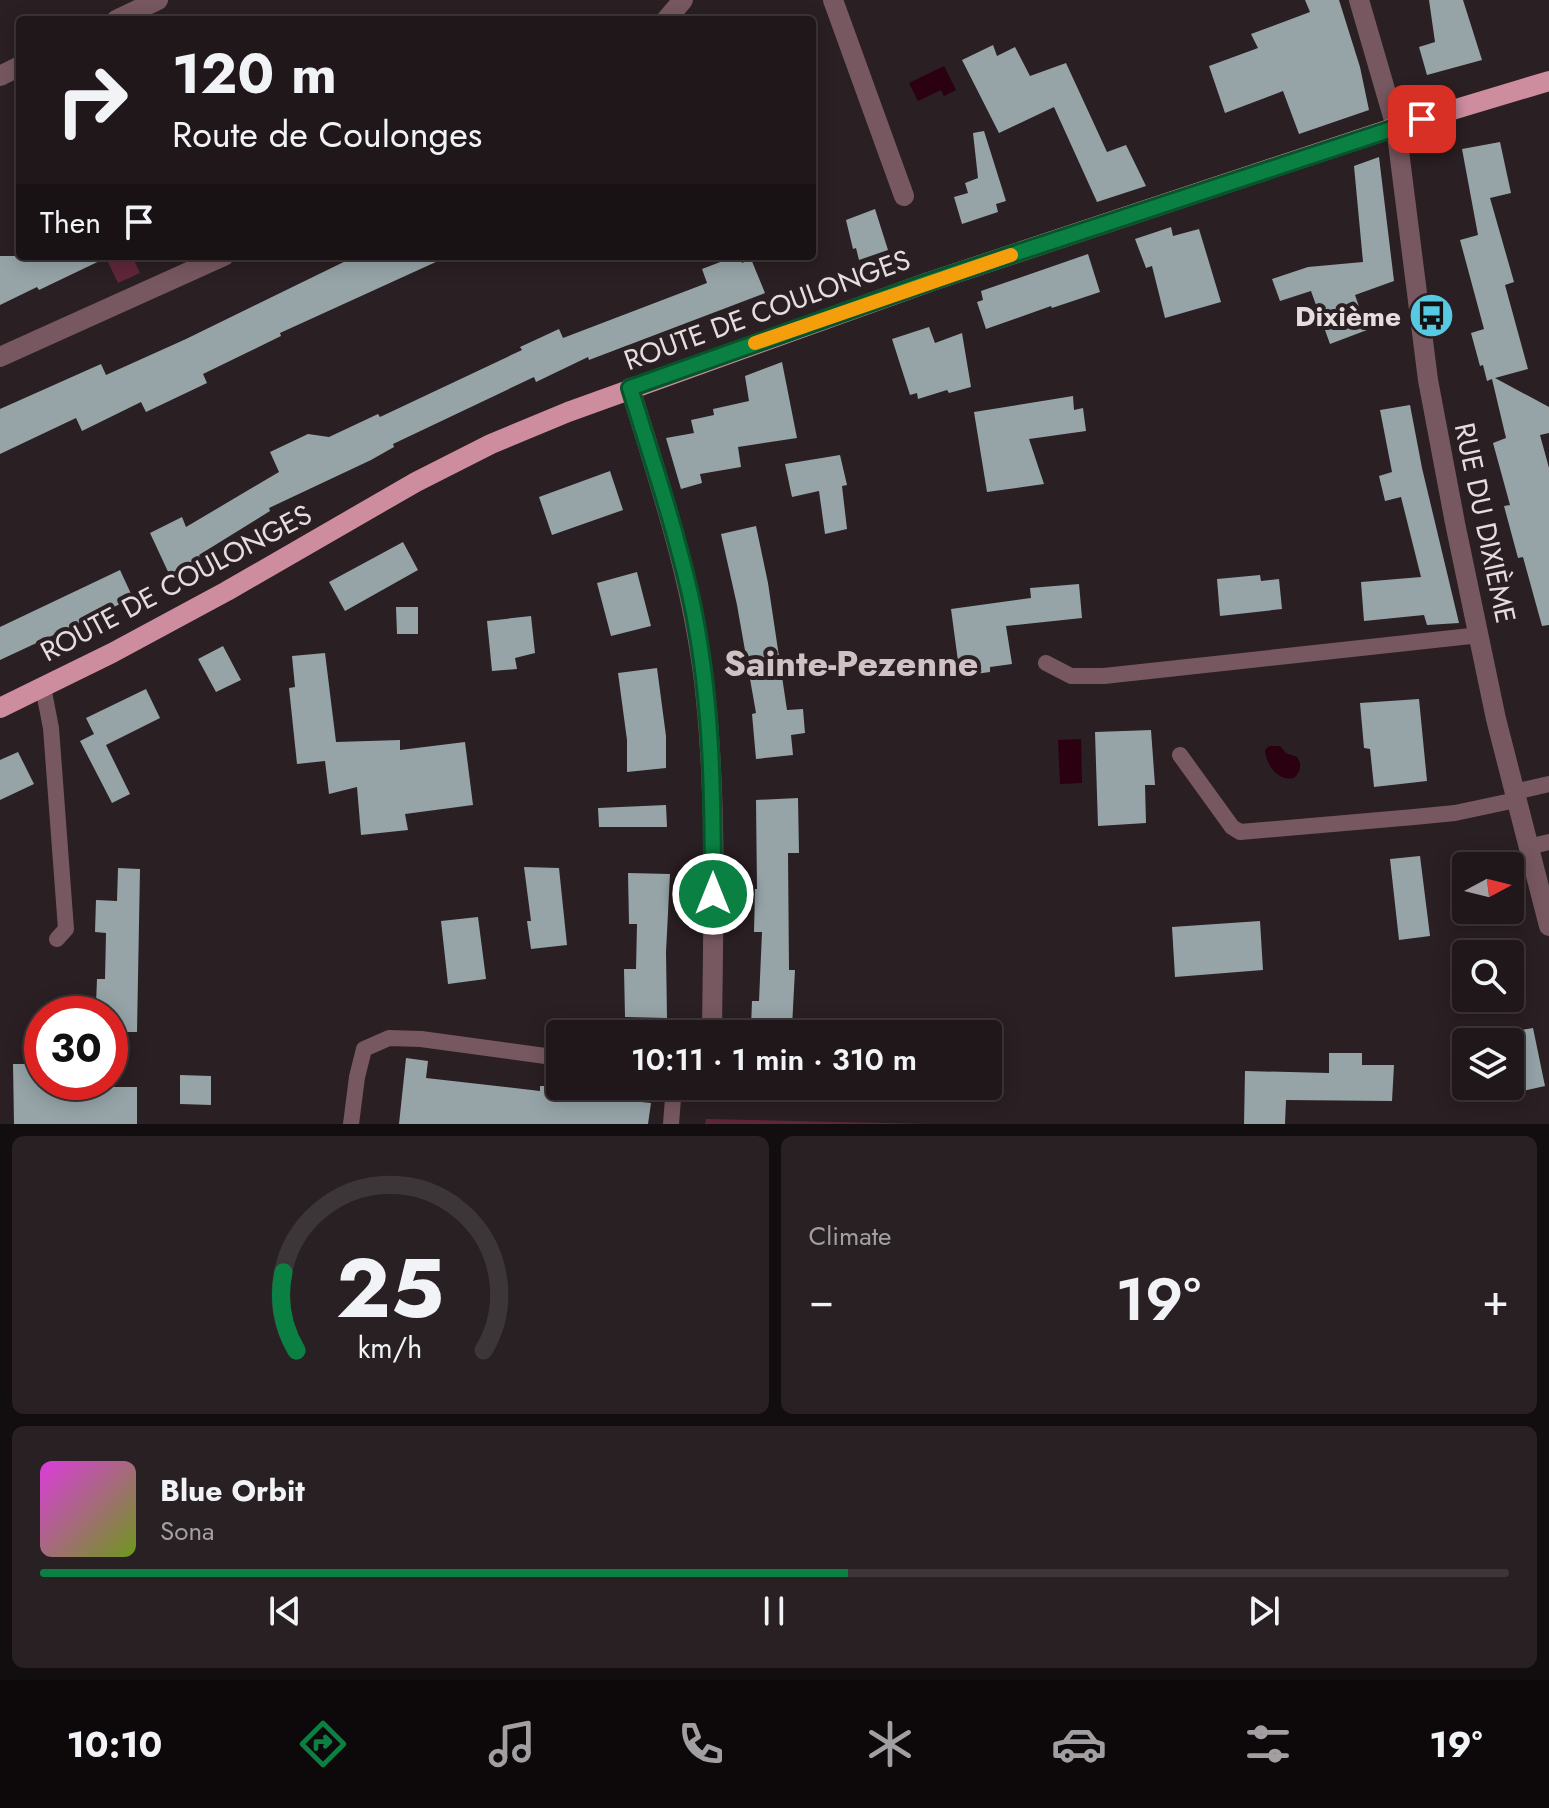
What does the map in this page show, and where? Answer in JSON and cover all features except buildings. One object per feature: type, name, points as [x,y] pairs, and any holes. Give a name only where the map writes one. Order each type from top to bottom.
[{"type":"main road","name":"ROUTE DE COULONGES","points":[[0,708],[214,598],[491,444],[630,388],[929,282],[1396,127],[1549,81]]},
{"type":"street","points":[[124,16],[158,0]]},
{"type":"street","points":[[669,16],[683,0]]},
{"type":"street","points":[[833,0],[904,196]]},
{"type":"street","name":"RUE DU DIXIÈME","points":[[1359,0],[1396,127],[1428,380],[1455,523],[1496,719],[1549,926]]},
{"type":"street","points":[[0,357],[215,260]]},
{"type":"street","points":[[630,388],[690,596],[706,698],[713,809],[712,1020]]},
{"type":"lane","points":[[1046,663],[1071,676],[1104,676],[1480,635]]},
{"type":"lane","points":[[43,687],[51,728],[66,929],[57,939]]},
{"type":"lane","points":[[1180,755],[1232,827],[1240,832],[1455,813],[1549,784]]},
{"type":"lane","points":[[1528,847],[1549,842]]},
{"type":"lane","points":[[351,1124],[364,1049],[389,1038],[421,1039],[546,1056]]},
{"type":"lane","points":[[671,1124],[673,1100]]},
{"type":"shaded area","points":[[944,66],[956,90],[944,96],[941,90],[918,101],[909,83]]},
{"type":"shaded area","points":[[107,260],[134,260],[140,273],[118,283]]},
{"type":"shaded area","points":[[1081,739],[1082,783],[1060,784],[1058,740]]},
{"type":"shaded area","points":[[1269,746],[1280,746],[1286,753],[1297,757],[1300,768],[1294,778],[1278,775],[1270,767],[1265,750]]},
{"type":"shaded area","points":[[706,1119],[929,1124],[705,1124]]},
{"type":"slow traffic","points":[[755,343],[1011,255]]},
{"type":"place","name":"Dixième","points":[[1432,316]]},
{"type":"district","name":"Sainte-Pezenne","points":[[851,663]]},
{"type":"route","points":[[713,894],[713,809],[706,698],[690,596],[630,388],[929,282],[1422,119]]}]
